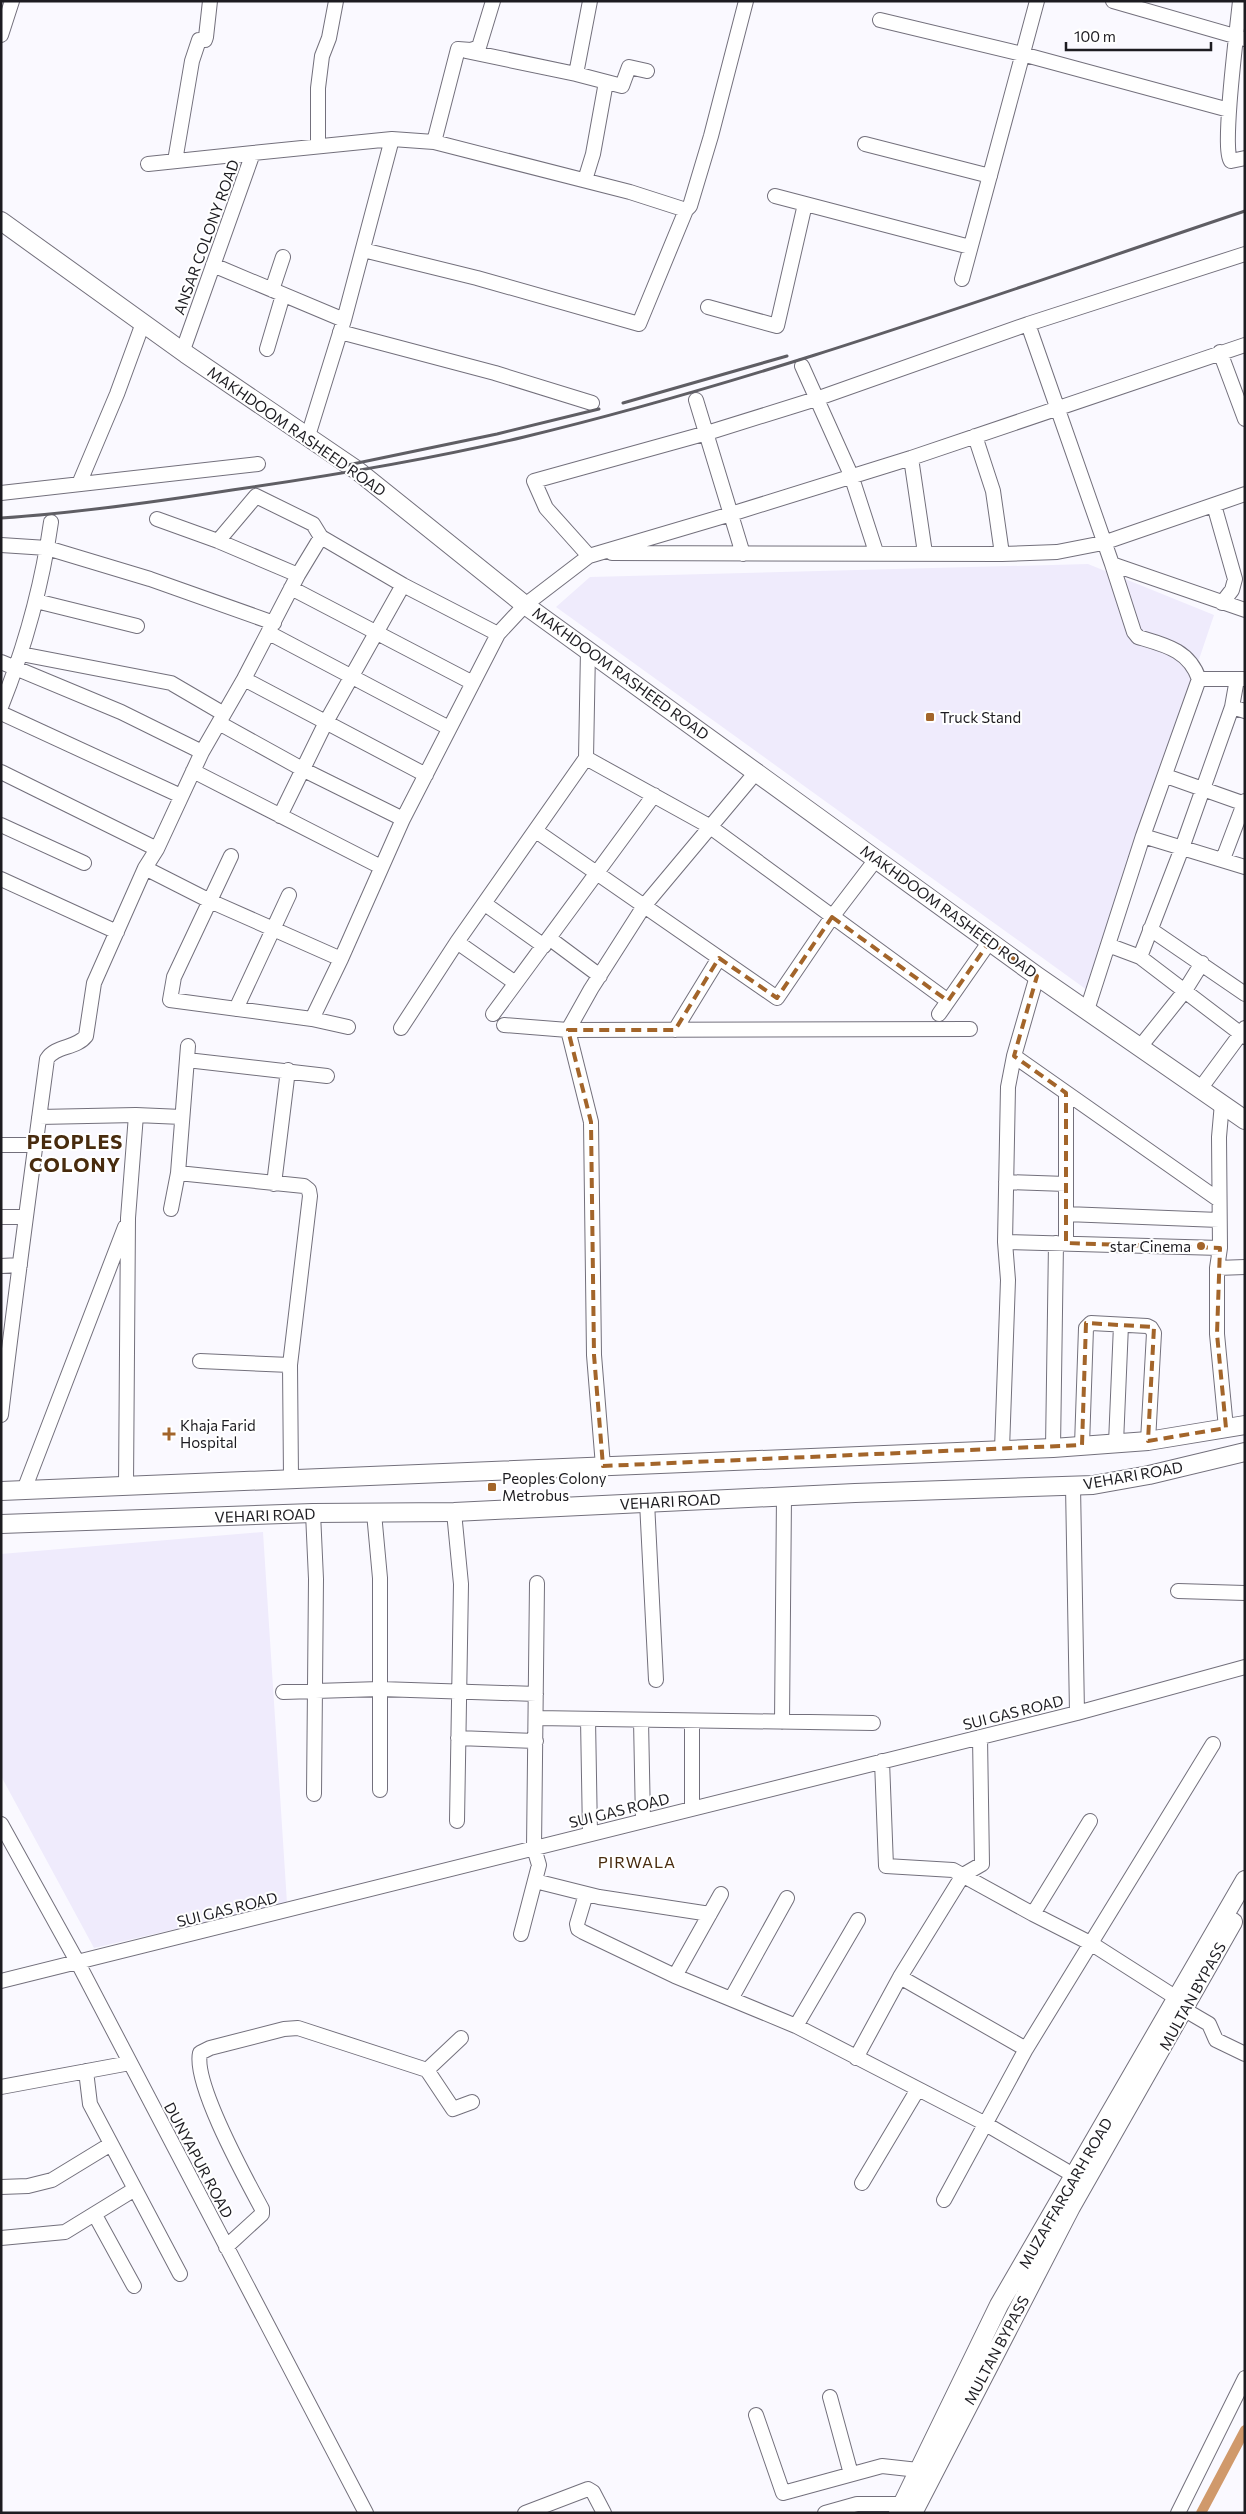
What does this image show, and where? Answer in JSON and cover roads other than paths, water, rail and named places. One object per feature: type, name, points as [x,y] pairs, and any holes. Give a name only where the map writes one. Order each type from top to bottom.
[{"type":"main road","name":"MAKHDOOM RASHEED ROAD","points":[[1,221],[143,323],[358,471],[526,605],[1037,976],[1245,1120]]},
{"type":"main road","name":"VEHARI ROAD","points":[[1,1491],[1053,1448],[1148,1441],[1245,1425]]},
{"type":"main road","name":"VEHARI ROAD","points":[[1,1524],[313,1513],[454,1512],[784,1496],[1093,1485],[1149,1475],[1245,1452]]},
{"type":"main road","name":"MUZAFFARGARH ROAD","points":[[904,2510],[918,2470],[999,2306],[1180,2003],[1245,1880]]},
{"type":"main road","name":"MULTAN BYPASS","points":[[904,2510],[979,2382],[1180,2003],[1245,1902]]},
{"type":"street","points":[[1,35],[12,1]]},
{"type":"street","points":[[175,161],[192,61],[199,40],[205,40],[210,1]]},
{"type":"street","points":[[318,146],[318,88],[322,56],[329,38],[336,1]]},
{"type":"street","points":[[458,49],[471,50],[478,47],[492,1],[481,1]]},
{"type":"street","points":[[576,74],[590,1]]},
{"type":"street","points":[[363,250],[477,278],[640,324],[686,210],[690,206],[711,136],[746,1]]},
{"type":"street","points":[[962,279],[1037,1]]},
{"type":"street","points":[[1113,1],[1241,37]]},
{"type":"street","points":[[1240,1],[1241,37],[1229,110],[1228,159],[1236,161],[1245,158]]},
{"type":"street","points":[[880,20],[1022,54],[1229,110]]},
{"type":"street","points":[[458,49],[576,74],[622,86],[629,67],[647,71]]},
{"type":"street","points":[[434,142],[458,49]]},
{"type":"street","points":[[585,180],[593,154],[606,82]]},
{"type":"street","points":[[308,436],[342,326],[392,139]]},
{"type":"street","name":"ANSAR COLONY ROAD","points":[[183,350],[253,153],[392,139],[434,142],[585,180],[686,210]]},
{"type":"street","points":[[865,144],[990,176]]},
{"type":"street","points":[[148,164],[253,153]]},
{"type":"street","points":[[775,196],[970,247]]},
{"type":"street","points":[[708,307],[777,326],[805,204]]},
{"type":"street","points":[[1245,254],[1028,324],[816,399],[707,433],[534,481],[546,508],[593,554],[876,552],[1002,554],[1057,552],[1103,543],[1245,494]]},
{"type":"street","points":[[266,349],[283,257]]},
{"type":"street","points":[[213,264],[278,292],[342,326],[592,403]]},
{"type":"street","points":[[79,484],[117,394],[143,323]]},
{"type":"street","points":[[1028,324],[1134,632],[1138,637],[1174,648],[1182,653],[1196,668],[1200,679],[1143,836],[1087,1010]]},
{"type":"street","points":[[312,1019],[341,959],[403,819],[498,634],[526,605],[593,554],[731,514],[851,475],[911,458],[1245,345]]},
{"type":"street","points":[[1220,352],[1245,419]]},
{"type":"street","points":[[802,366],[851,475],[876,552]]},
{"type":"street","points":[[696,400],[744,554]]},
{"type":"street","points":[[975,436],[993,491],[1002,554]]},
{"type":"street","points":[[911,458],[925,553]]},
{"type":"street","points":[[1,492],[258,464]]},
{"type":"street","points":[[218,541],[256,496],[313,524],[321,537],[403,585],[498,634]]},
{"type":"street","points":[[1214,505],[1235,579],[1232,590],[1222,603]]},
{"type":"street","points":[[157,519],[218,541],[294,582],[376,632],[473,683]]},
{"type":"street","points":[[1,707],[19,660],[36,601],[51,522]]},
{"type":"street","points":[[1,1415],[8,1319],[20,1265],[47,1059],[55,1051],[78,1043],[86,1036],[94,983],[145,868],[202,752],[244,679],[294,582],[321,537]]},
{"type":"street","points":[[1,545],[47,548],[150,579],[271,628],[352,678],[449,728]]},
{"type":"street","points":[[1112,564],[1245,610]]},
{"type":"street","points":[[280,816],[326,722],[403,585]]},
{"type":"street","points":[[36,601],[137,626]]},
{"type":"street","points":[[401,1028],[457,942],[586,758],[588,650]]},
{"type":"street","points":[[19,660],[202,752]]},
{"type":"street","points":[[1,662],[19,660],[171,683],[304,770],[403,819]]},
{"type":"street","points":[[244,679],[426,775]]},
{"type":"street","points":[[1140,957],[1203,789],[1238,709],[1241,679],[1200,679]]},
{"type":"street","points":[[1,713],[181,796]]},
{"type":"street","points":[[586,758],[709,826],[948,1001]]},
{"type":"street","points":[[193,771],[381,867]]},
{"type":"street","points":[[603,1466],[594,1355],[591,1122],[568,1030],[644,906],[709,826],[757,771]]},
{"type":"street","points":[[1,772],[156,849]]},
{"type":"street","points":[[1166,776],[1244,803],[1223,859]]},
{"type":"street","points":[[493,1014],[514,982],[598,874],[654,796]]},
{"type":"street","points":[[1,825],[84,862]]},
{"type":"street","points":[[536,831],[777,998],[832,917],[877,858]]},
{"type":"street","points":[[1143,836],[1245,867]]},
{"type":"street","points":[[232,856],[174,977],[170,1000],[312,1019],[348,1026]]},
{"type":"street","points":[[145,868],[210,901],[341,959]]},
{"type":"street","points":[[1,879],[117,932]]},
{"type":"street","points":[[1,892],[24,890]]},
{"type":"street","points":[[236,1009],[289,895]]},
{"type":"street","points":[[485,904],[600,976]]},
{"type":"street","points":[[1150,929],[1245,994]]},
{"type":"street","points":[[939,1014],[990,941]]},
{"type":"street","points":[[457,942],[514,982]]},
{"type":"street","points":[[1108,945],[1140,957],[1184,992],[1243,1033],[1200,1089]]},
{"type":"street","points":[[675,1030],[720,958]]},
{"type":"street","points":[[1140,1047],[1184,992],[1202,963]]},
{"type":"street","points":[[1002,1449],[1008,1280],[1005,1242],[1008,1087],[1014,1056],[1037,976]]},
{"type":"street","points":[[504,1025],[568,1030],[970,1029]]},
{"type":"street","points":[[171,1209],[178,1173],[188,1046]]},
{"type":"street","points":[[1014,1056],[1219,1200]]},
{"type":"street","points":[[187,1060],[288,1070],[327,1076]]},
{"type":"street","points":[[274,1184],[288,1070]]},
{"type":"street","points":[[1053,1448],[1061,1243],[1066,1214],[1066,1093]]},
{"type":"street","points":[[1222,1103],[1217,1334],[1226,1428]]},
{"type":"street","points":[[39,1117],[136,1115],[182,1117]]},
{"type":"street","points":[[126,1486],[128,1218],[136,1115]]},
{"type":"street","points":[[1,1145],[35,1145]]},
{"type":"street","points":[[178,1173],[304,1186],[309,1190],[310,1196],[290,1365],[290,1478]]},
{"type":"street","points":[[1006,1182],[1066,1184]]},
{"type":"street","points":[[1066,1214],[1220,1220]]},
{"type":"street","points":[[1,1217],[25,1217]]},
{"type":"street","points":[[24,1490],[128,1218]]},
{"type":"street","points":[[1005,1242],[1220,1248]]},
{"type":"street","points":[[1,1266],[20,1265]]},
{"type":"street","points":[[1217,1268],[1245,1267]]},
{"type":"street","points":[[1082,1445],[1086,1328],[1091,1323],[1147,1326],[1152,1328],[1154,1333],[1148,1441]]},
{"type":"street","points":[[1116,1443],[1121,1324]]},
{"type":"street","points":[[200,1360],[290,1365]]},
{"type":"street","points":[[1073,1486],[1077,1713]]},
{"type":"street","points":[[782,1722],[784,1496]]},
{"type":"street","points":[[647,1502],[656,1680]]},
{"type":"street","points":[[454,1512],[461,1584],[457,1822]]},
{"type":"street","points":[[313,1513],[316,1579],[314,1794]]},
{"type":"street","points":[[374,1513],[380,1578],[380,1790]]},
{"type":"street","points":[[521,1934],[539,1865],[534,1848],[537,1583]]},
{"type":"street","points":[[1178,1591],[1245,1593]]},
{"type":"street","name":"SUI GAS ROAD","points":[[1,1981],[1077,1713],[1245,1667]]},
{"type":"street","points":[[283,1692],[380,1689],[536,1694]]},
{"type":"street","points":[[536,1718],[873,1723]]},
{"type":"street","points":[[588,1719],[590,1834]]},
{"type":"street","points":[[641,1720],[643,1821]]},
{"type":"street","points":[[692,1721],[692,1808]]},
{"type":"street","points":[[856,2058],[900,1977],[962,1875],[982,1864],[980,1737]]},
{"type":"street","points":[[458,1738],[536,1741]]},
{"type":"street","points":[[944,2200],[984,2123],[1026,2049],[1213,1744]]},
{"type":"street","points":[[882,1761],[886,1866],[953,1870],[1092,1944],[1209,2024],[1216,2040],[1245,2054]]},
{"type":"street","points":[[1033,1914],[1090,1821]]},
{"type":"street","name":"DUNYAPUR ROAD","points":[[1,1824],[78,1963],[366,2513]]},
{"type":"street","points":[[535,1880],[586,1894],[710,1914]]},
{"type":"street","points":[[586,1894],[577,1924],[578,1929],[675,1976],[796,2026],[984,2123],[1075,2176]]},
{"type":"street","points":[[675,1976],[721,1894]]},
{"type":"street","points":[[731,1999],[787,1898]]},
{"type":"street","points":[[796,2026],[858,1920]]},
{"type":"street","points":[[900,1977],[1026,2049]]},
{"type":"street","points":[[226,2247],[262,2214],[262,2210],[233,2154],[209,2100],[198,2060],[200,2053],[210,2048],[284,2029],[298,2028],[427,2070],[451,2107],[457,2109],[472,2102]]},
{"type":"street","points":[[427,2070],[461,2038]]},
{"type":"street","points":[[1,2087],[130,2063]]},
{"type":"street","points":[[86,2072],[90,2104],[180,2274]]},
{"type":"street","points":[[862,2183],[918,2089]]},
{"type":"street","points":[[1,2187],[28,2186],[52,2180],[111,2144]]},
{"type":"street","points":[[1,2238],[66,2232],[96,2215],[135,2188]]},
{"type":"street","points":[[96,2215],[134,2286]]},
{"type":"street","points":[[1178,2513],[1245,2378]]},
{"type":"street","points":[[830,2397],[851,2474]]},
{"type":"street","points":[[756,2415],[783,2493],[882,2466],[918,2470]]},
{"type":"street","points":[[525,2513],[588,2490],[593,2492],[604,2513]]},
{"type":"street","points":[[825,2513],[857,2504],[904,2510]]},
{"type":"waterway","points":[[1201,2513],[1245,2430]]},
{"type":"railway","points":[[1,518],[117,507],[305,479],[379,467],[524,437],[616,414],[797,361],[1245,211]]},
{"type":"railway","points":[[623,403],[787,356]]},
{"type":"railway","points":[[343,466],[497,434],[599,409]]},
{"type":"place","name":"Truck Stand","points":[[930,717]]},
{"type":"place","name":"star Cinema","points":[[1201,1246]]},
{"type":"place","name":"Khaja Farid Hospital","points":[[169,1434]]},
{"type":"place","name":"Peoples Colony Metrobus","points":[[492,1487]]},
{"type":"district","name":"PEOPLES COLONY","points":[[75,1152]]},
{"type":"district","name":"PIRWALA","points":[[637,1861]]}]
